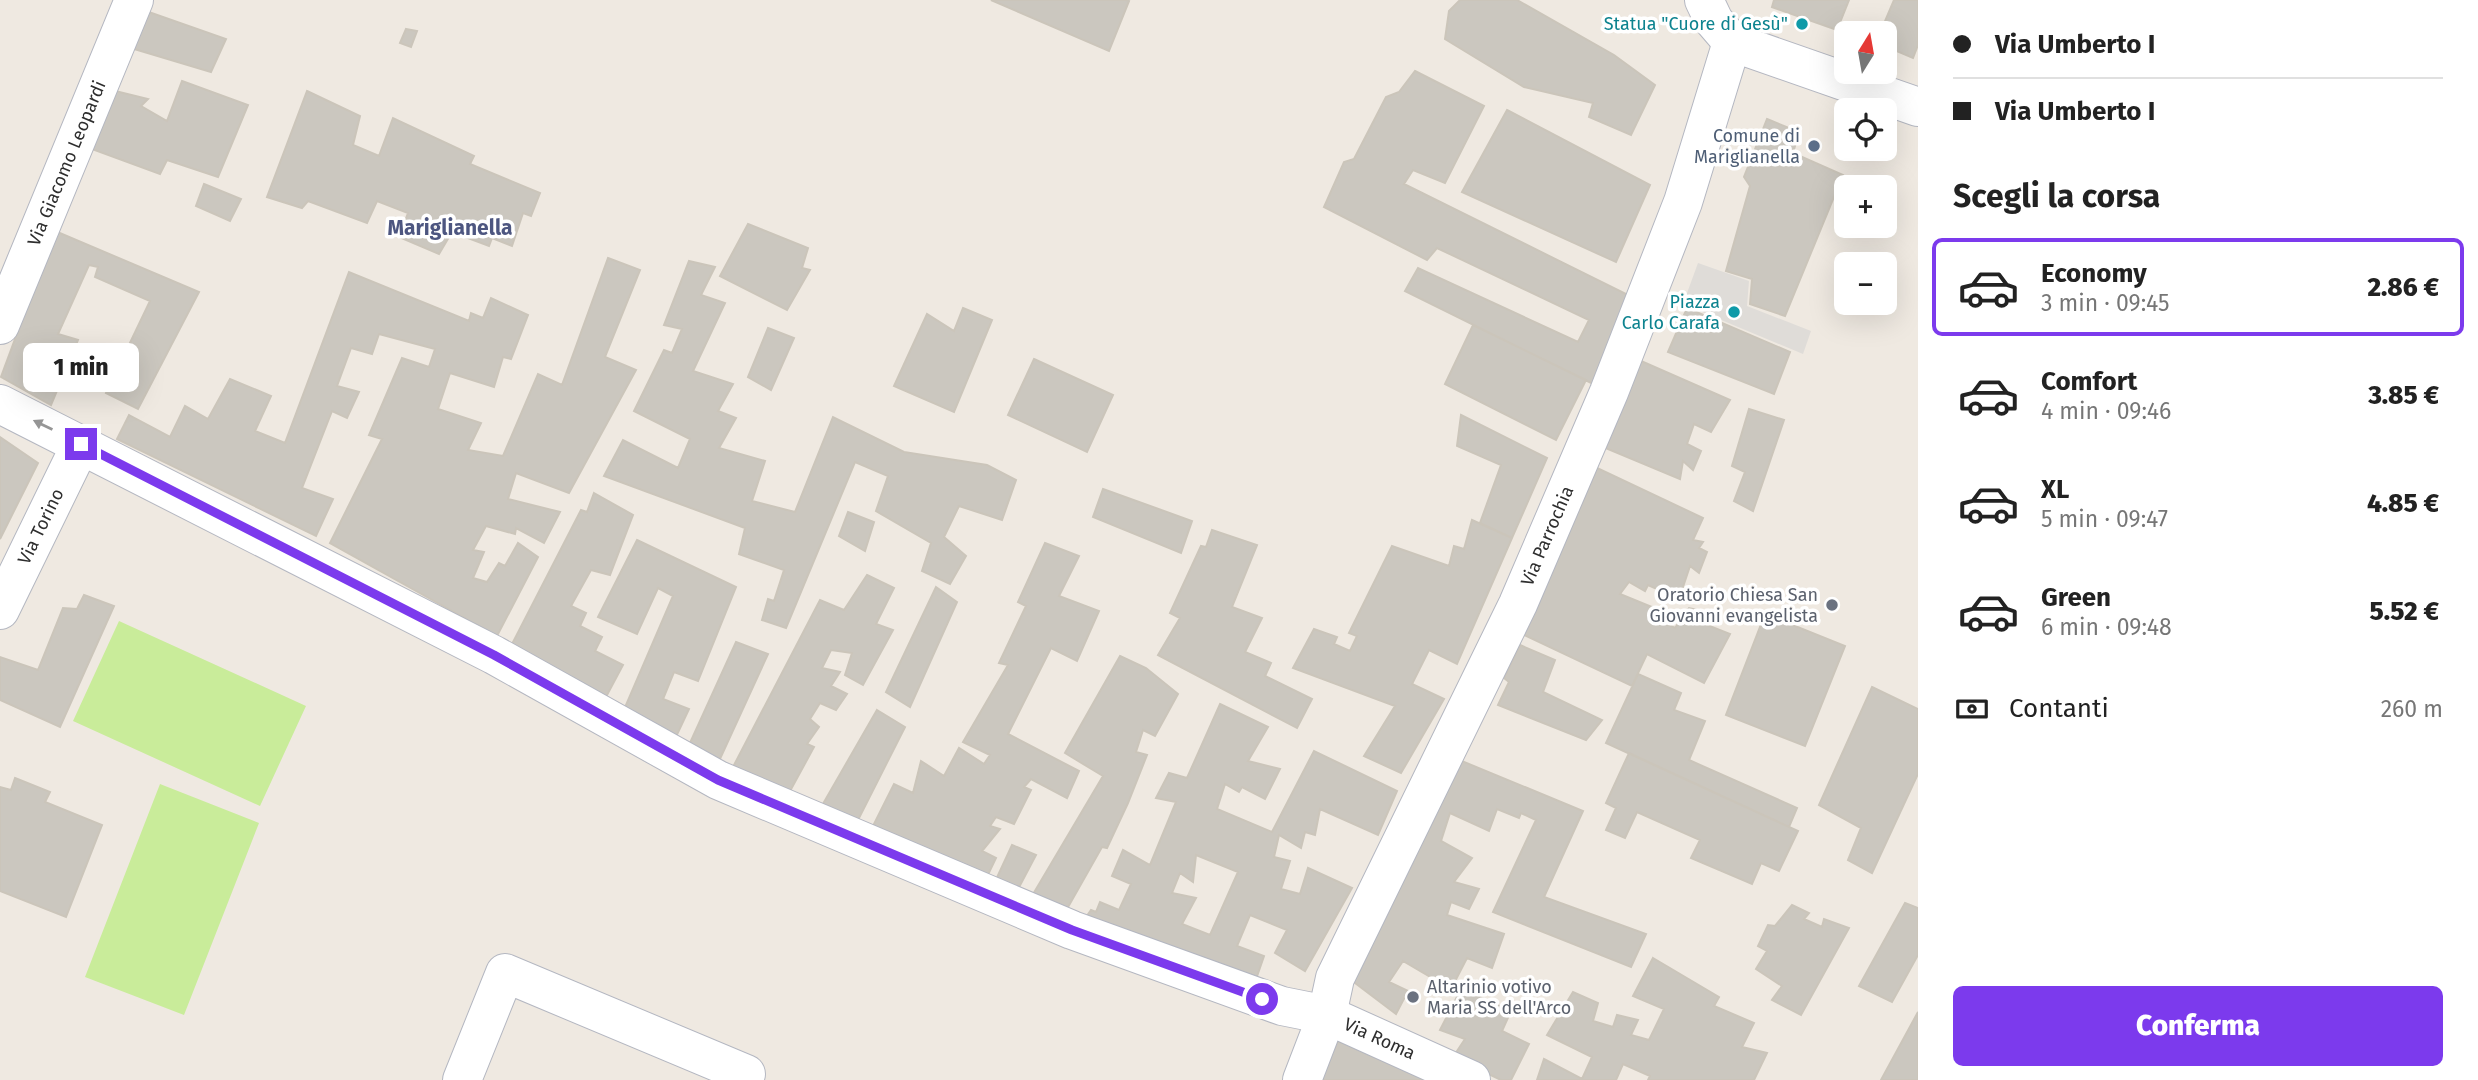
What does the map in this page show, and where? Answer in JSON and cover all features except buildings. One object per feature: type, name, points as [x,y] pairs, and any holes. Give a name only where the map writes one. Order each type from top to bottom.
[{"type":"street","name":"Via Giacomo Leopardi","points":[[0,325],[134,0]]},
{"type":"street","points":[[1704,0],[1714,22],[1732,42],[1918,107]]},
{"type":"street","name":"Via Parrochia","points":[[1302,1080],[1327,1015],[1335,978],[1518,604],[1609,392],[1683,202],[1732,42]]},
{"type":"street","name":"Via Roma","points":[[0,404],[494,655],[718,780],[1072,930],[1282,1006],[1327,1015],[1471,1080]]},
{"type":"street","name":"Via Torino","points":[[0,610],[81,444]]},
{"type":"street","points":[[462,1080],[505,973],[746,1073]]},
{"type":"green space","points":[[119,621],[306,706],[260,806],[73,721]]},
{"type":"green space","points":[[160,784],[259,823],[184,1015],[85,977]]},
{"type":"shaded area","name":"Piazza Carlo Carafa","points":[[1698,263],[1749,281],[1747,306],[1811,331],[1803,354],[1683,304]]},
{"type":"place","name":"Statua \"Cuore di Gesù\"","points":[[1802,24]]},
{"type":"place","name":"Comune di Mariglianella","points":[[1814,146]]},
{"type":"place","name":"Piazza Carlo Carafa","points":[[1734,312]]},
{"type":"place","name":"Oratorio Chiesa San Giovanni evangelista","points":[[1832,605]]},
{"type":"place","name":"Altarinio votivo Maria SS dell'Arco","points":[[1413,997]]},
{"type":"district","name":"Mariglianella","points":[[450,228]]},
{"type":"route","points":[[81,444],[494,655],[718,780],[1072,930],[1262,999]]}]
